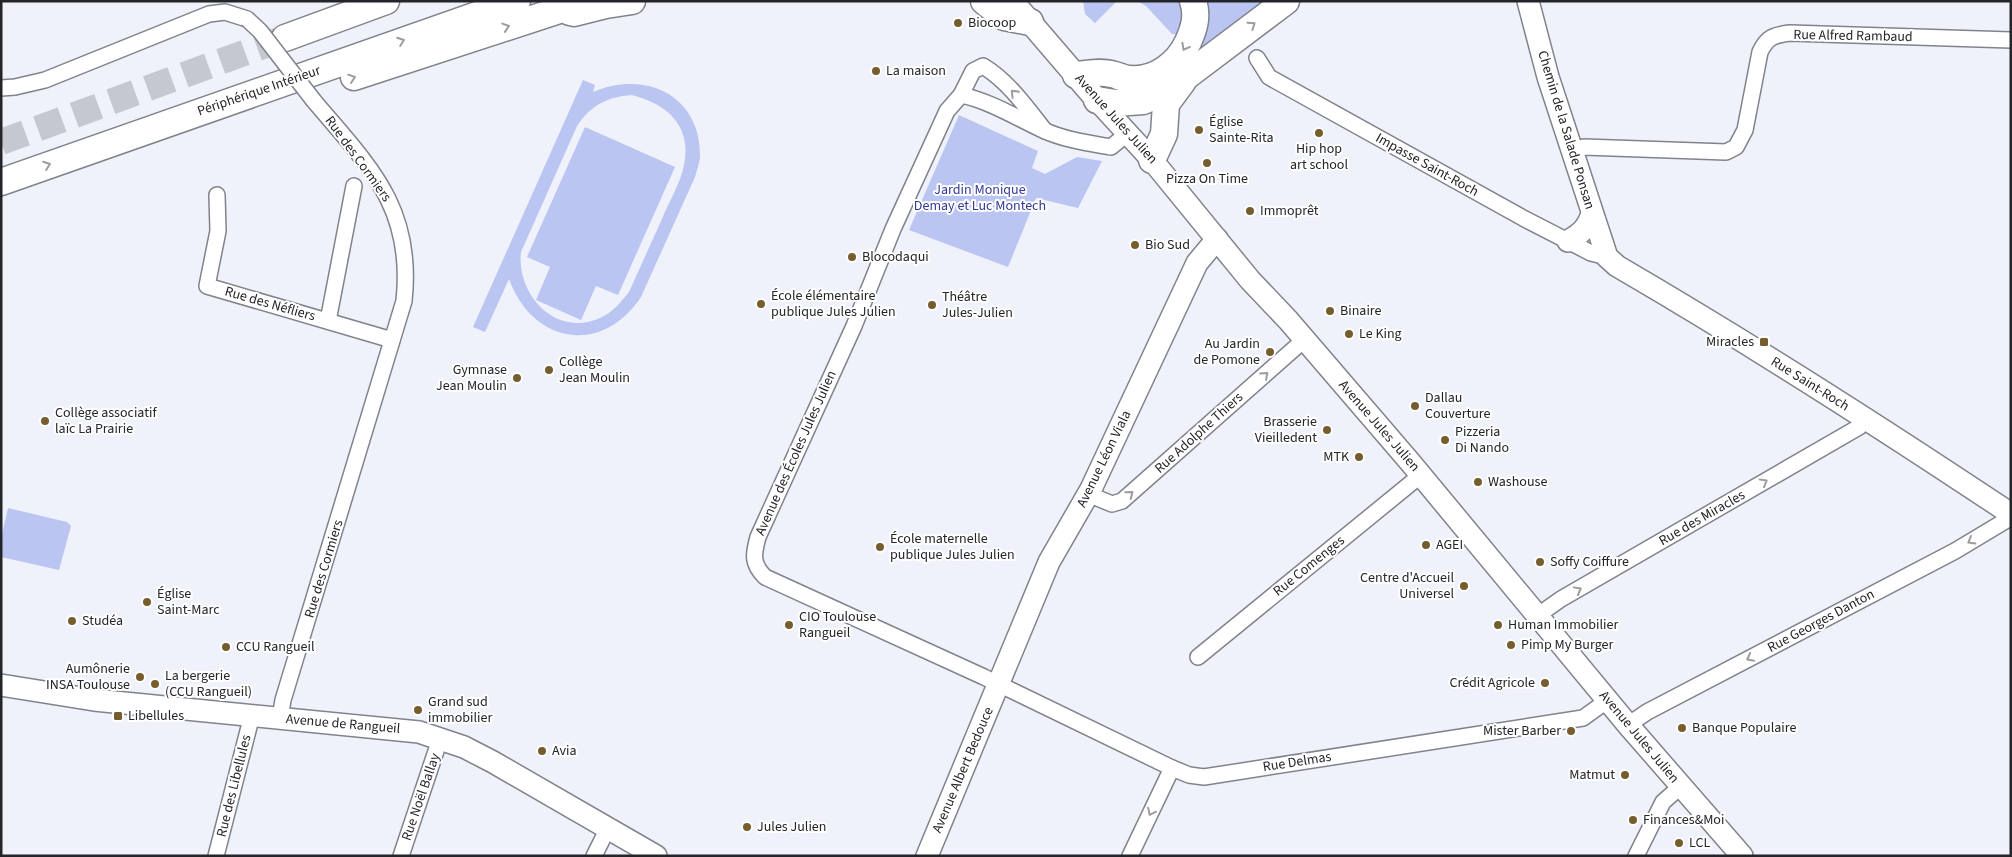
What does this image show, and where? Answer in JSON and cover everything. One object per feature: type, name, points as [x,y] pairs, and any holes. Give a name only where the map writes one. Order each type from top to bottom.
[{"type":"highway","points":[[344,1],[290,24],[285,38],[386,1]]},
{"type":"highway","name":"Périphérique Intérieur","points":[[1,182],[516,1]]},
{"type":"highway","points":[[107,144],[131,152],[587,1]]},
{"type":"highway","points":[[562,8],[574,13],[632,1]]},
{"type":"highway","points":[[984,1],[1004,17],[1030,22]]},
{"type":"highway","points":[[1076,75],[1111,74],[1130,80],[1160,73],[1174,64],[1184,51],[1196,21],[1193,1]]},
{"type":"highway","points":[[1097,100],[1114,103],[1143,101],[1168,90],[1286,1]]},
{"type":"highway","points":[[1152,160],[1164,134],[1166,104],[1186,77]]},
{"type":"main road","name":"Avenue Jules Julien","points":[[1012,1],[1097,100]]},
{"type":"street","name":"Chemin de la Salade Ponsan","points":[[1528,1],[1570,150],[1607,257]]},
{"type":"street","name":"Rue des Cormiers","points":[[1,88],[15,87],[45,80],[147,41],[191,19],[224,12],[247,19],[260,31],[383,189],[398,221],[406,258],[404,300],[283,700],[280,718]]},
{"type":"street","name":"Rue Alfred Rambaud","points":[[1570,150],[1584,147],[1726,152],[1736,147],[1745,130],[1760,52],[1765,42],[1774,35],[2011,40]]},
{"type":"street","name":"Impasse Saint-Roch","points":[[1257,58],[1269,76],[1568,241],[1591,253],[1607,257]]},
{"type":"street","name":"Avenue des Écoles Jules Julien","points":[[1000,684],[765,577],[754,563],[754,554],[758,537],[854,326],[893,229],[934,138],[947,111],[961,96],[973,72],[983,66],[993,72],[1026,106],[1045,131]]},
{"type":"street","points":[[961,96],[975,98],[1045,131],[1078,142],[1111,147],[1127,134]]},
{"type":"street","name":"Avenue Jules Julien","points":[[1097,100],[1152,160],[1217,239],[1421,475],[1680,787],[1742,856]]},
{"type":"street","points":[[328,321],[354,186]]},
{"type":"street","name":"Rue des Néfliers","points":[[217,195],[218,231],[207,286],[392,340]]},
{"type":"street","points":[[1568,241],[1582,233],[1588,226],[1592,214]]},
{"type":"street","name":"Avenue Léon Viala","points":[[1000,684],[1049,562],[1091,489],[1197,263],[1217,239]]},
{"type":"street","name":"Rue Saint-Roch","points":[[1607,257],[1617,266],[1728,330],[2011,514]]},
{"type":"street","name":"Rue Adolphe Thiers","points":[[1091,489],[1096,497],[1112,504],[1122,501],[1304,340]]},
{"type":"street","name":"Rue des Miracles","points":[[1538,616],[1561,599],[1859,427],[1866,419]]},
{"type":"street","name":"Rue Comenges","points":[[1198,657],[1421,475]]},
{"type":"street","name":"Rue Georges Danton","points":[[1628,725],[1646,712],[1955,551],[2005,522],[2011,514]]},
{"type":"street","name":"Rue Delmas","points":[[1000,684],[1172,768],[1189,775],[1204,777],[1583,718],[1608,700]]},
{"type":"street","name":"Avenue Albert Bedouce","points":[[928,856],[1000,684]]},
{"type":"street","name":"Avenue de Rangueil","points":[[1,685],[94,700],[401,729],[440,739],[493,762],[656,856]]},
{"type":"street","name":"Rue des Libellules","points":[[216,856],[252,715]]},
{"type":"street","name":"Rue Noël Ballay","points":[[401,856],[440,739]]},
{"type":"street","points":[[1130,856],[1172,768]]},
{"type":"street","points":[[1636,856],[1663,802],[1680,787]]},
{"type":"street","points":[[594,856],[608,828]]},
{"type":"green space","points":[[1083,1],[1117,1],[1095,23],[1085,14]]},
{"type":"green space","points":[[1137,1],[1181,1],[1184,10],[1181,35],[1172,34],[1146,6]]},
{"type":"green space","points":[[1204,1],[1270,1],[1197,52]]},
{"type":"green space","points":[[583,80],[595,85],[593,92],[612,86],[631,84],[649,86],[666,92],[680,102],[690,116],[697,134],[700,155],[698,166],[695,177],[641,297],[625,316],[607,328],[588,335],[569,334],[550,329],[534,317],[520,301],[509,279],[485,332],[473,327]],"holes":[[[632,95],[646,99],[668,113],[682,132],[685,144],[685,158],[678,185],[629,292],[619,303],[604,316],[584,323],[568,322],[554,317],[542,309],[532,297],[525,283],[521,268],[521,252],[577,126],[582,119],[594,107],[607,100]]]},
{"type":"green space","name":"Jardin Monique Demay et Luc Montech","points":[[959,115],[1038,151],[1032,168],[1045,174],[1077,157],[1102,161],[1078,208],[1036,198],[1008,267],[909,230]]},
{"type":"green space","points":[[585,127],[675,167],[618,295],[596,286],[581,320],[536,300],[550,267],[527,257]]},
{"type":"green space","points":[[8,508],[67,522],[71,526],[59,570],[1,557],[1,539]]},
{"type":"tunnel","points":[[1,142],[285,38]]},
{"type":"place","name":"Biocoop","points":[[958,23]]},
{"type":"place","name":"La maison","points":[[876,71]]},
{"type":"place","name":"Église Sainte-Rita","points":[[1199,130]]},
{"type":"place","name":"Hip hop art school","points":[[1319,133]]},
{"type":"place","name":"Pizza On Time","points":[[1207,163]]},
{"type":"place","name":"Immoprêt","points":[[1250,211]]},
{"type":"place","name":"Bio Sud","points":[[1135,245]]},
{"type":"place","name":"Blocodaqui","points":[[852,257]]},
{"type":"place","name":"École élémentaire publique Jules Julien","points":[[761,304]]},
{"type":"place","name":"Théâtre Jules-Julien","points":[[932,305]]},
{"type":"place","name":"Binaire","points":[[1330,311]]},
{"type":"place","name":"Le King","points":[[1349,334]]},
{"type":"place","name":"Miracles","points":[[1764,342]]},
{"type":"place","name":"Au Jardin de Pomone","points":[[1270,352]]},
{"type":"place","name":"Collège Jean Moulin","points":[[549,370]]},
{"type":"place","name":"Gymnase Jean Moulin","points":[[517,378]]},
{"type":"place","name":"Dallau Couverture","points":[[1415,406]]},
{"type":"place","name":"Collège associatif laïc La Prairie","points":[[45,421]]},
{"type":"place","name":"Brasserie Vieilledent","points":[[1327,430]]},
{"type":"place","name":"Pizzeria Di Nando","points":[[1445,440]]},
{"type":"place","name":"MTK","points":[[1359,457]]},
{"type":"place","name":"Washouse","points":[[1478,482]]},
{"type":"place","name":"AGEI","points":[[1426,545]]},
{"type":"place","name":"École maternelle publique Jules Julien","points":[[880,547]]},
{"type":"place","name":"Soffy Coiffure","points":[[1540,562]]},
{"type":"place","name":"Centre d'Accueil Universel","points":[[1464,586]]},
{"type":"place","name":"Église Saint-Marc","points":[[147,602]]},
{"type":"place","name":"Studéa","points":[[72,621]]},
{"type":"place","name":"CIO Toulouse Rangueil","points":[[789,625]]},
{"type":"place","name":"Human Immobilier","points":[[1498,625]]},
{"type":"place","name":"Pimp My Burger","points":[[1511,645]]},
{"type":"place","name":"CCU Rangueil","points":[[226,647]]},
{"type":"place","name":"Aumônerie INSA Toulouse","points":[[140,677]]},
{"type":"place","name":"Crédit Agricole","points":[[1545,683]]},
{"type":"place","name":"La bergerie (CCU Rangueil)","points":[[155,684]]},
{"type":"place","name":"Grand sud immobilier","points":[[418,710]]},
{"type":"place","name":"Libellules","points":[[118,716]]},
{"type":"place","name":"Banque Populaire","points":[[1682,728]]},
{"type":"place","name":"Mister Barber","points":[[1571,731]]},
{"type":"place","name":"Avia","points":[[542,751]]},
{"type":"place","name":"Matmut","points":[[1625,775]]},
{"type":"place","name":"Finances&Moi","points":[[1633,820]]},
{"type":"place","name":"Jules Julien","points":[[747,827]]},
{"type":"place","name":"LCL","points":[[1679,843]]}]
